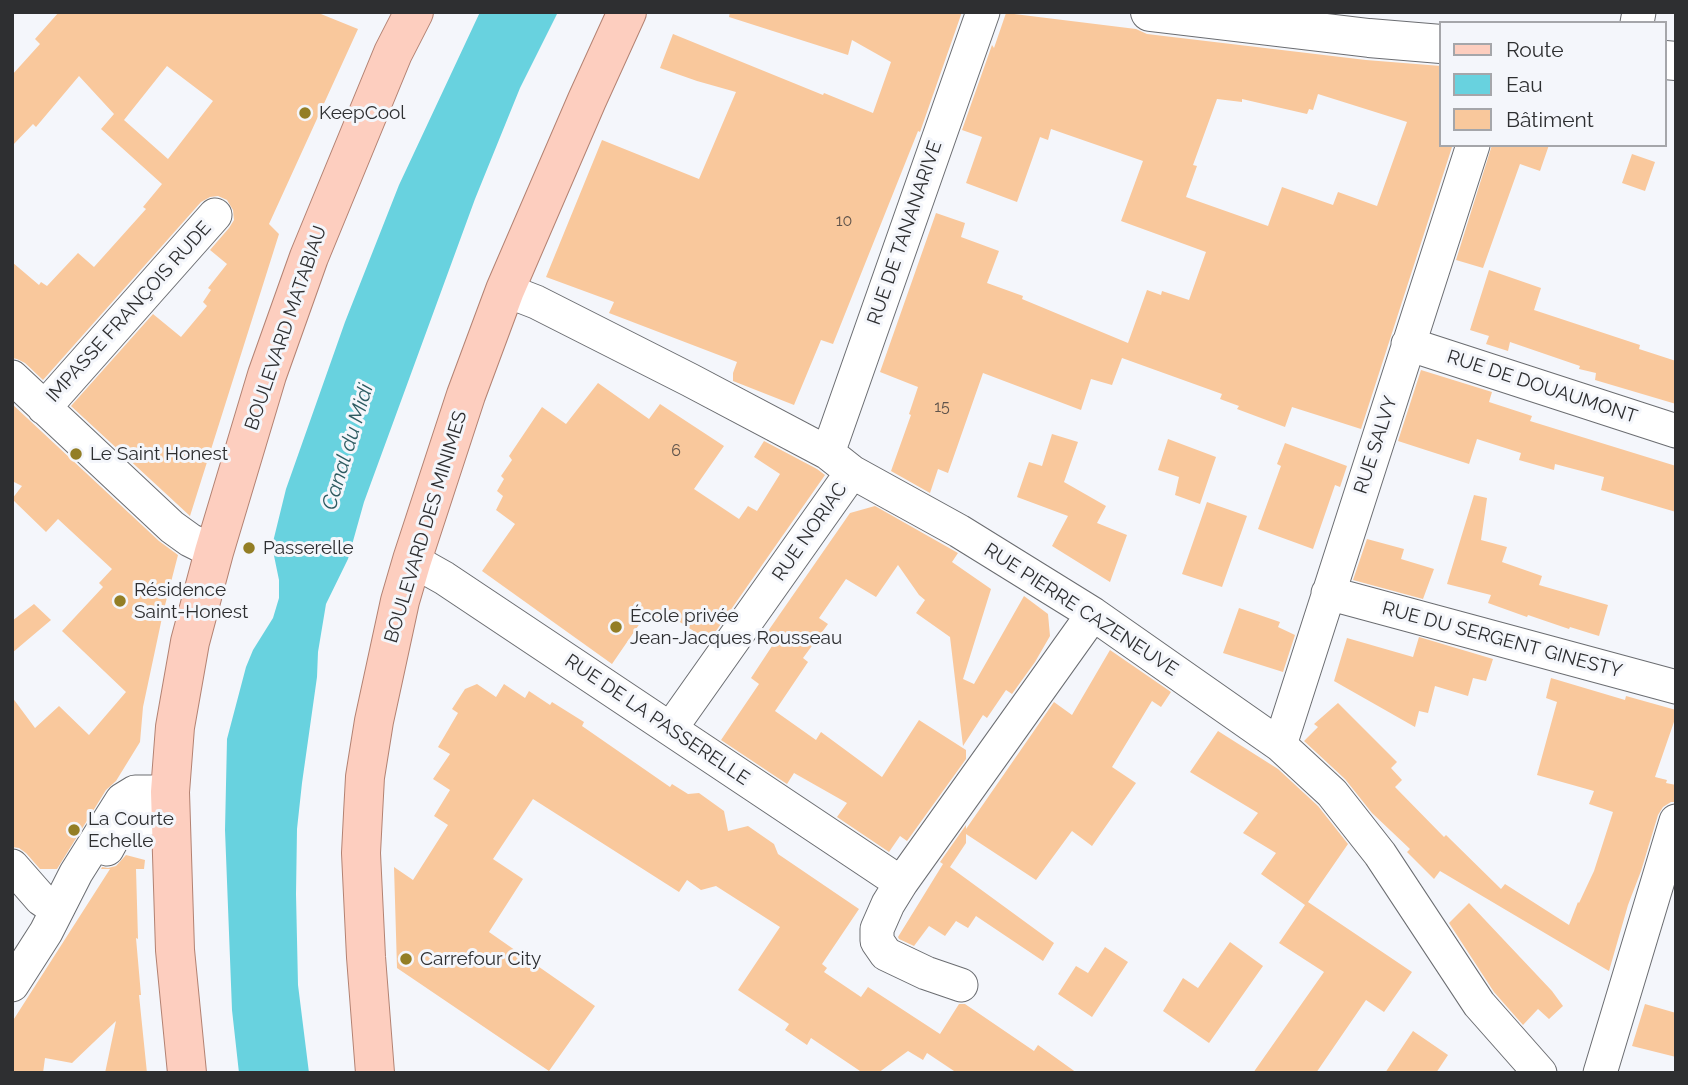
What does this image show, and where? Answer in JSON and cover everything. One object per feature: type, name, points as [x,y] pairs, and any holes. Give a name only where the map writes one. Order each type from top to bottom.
[{"type":"main road","name":"BOULEVARD MATABIAU","points":[[187,1073],[175,950],[170,804],[175,727],[190,642],[267,374],[309,257],[393,53],[414,12]]},
{"type":"main road","name":"BOULEVARD DES MINIMES","points":[[375,1073],[361,853],[365,777],[400,601],[466,395],[505,290],[627,12]]},
{"type":"street","name":"RUE DE TANANARIVE","points":[[840,463],[983,12]]},
{"type":"street","points":[[1150,12],[1371,25],[1440,44]]},
{"type":"street","name":"RUE SALVY","points":[[1280,744],[1472,147]]},
{"type":"street","name":"IMPASSE FRANÇOIS RUDE","points":[[44,408],[215,215]]},
{"type":"street","name":"RUE PIERRE CAZENEUVE","points":[[505,290],[548,308],[690,380],[959,531],[1093,614],[1280,744],[1340,803],[1380,855],[1479,1004],[1540,1073]]},
{"type":"street","name":"RUE DE DOUAUMONT","points":[[1408,344],[1676,431]]},
{"type":"street","points":[[12,377],[172,527],[214,552]]},
{"type":"street","name":"RUE NORIAC","points":[[671,729],[840,463]]},
{"type":"street","name":"RUE DE LA PASSERELLE","points":[[412,559],[901,883]]},
{"type":"street","name":"RUE DU SERGENT GINESTY","points":[[1328,593],[1676,687]]},
{"type":"street","points":[[961,985],[926,973],[887,954],[877,942],[877,929],[901,883],[1093,614]]},
{"type":"street","points":[[12,985],[57,910],[87,880],[113,838],[126,825],[170,804]]},
{"type":"street","points":[[1600,1073],[1676,821]]},
{"type":"street","points":[[12,866],[41,899],[57,910]]},
{"type":"water","name":"Canal du Midi","points":[[480,12],[558,12],[520,88],[475,199],[364,502],[348,559],[326,604],[297,829],[298,985],[309,1073],[239,1073],[232,1010],[225,830],[227,739],[246,667],[273,618],[279,598],[279,580],[272,546],[286,489],[345,322],[399,185]]},
{"type":"building","points":[[59,12],[316,12],[358,29],[269,224],[279,234],[190,516],[71,406],[153,314],[181,337],[207,306],[203,302],[211,290],[208,288],[227,264],[210,250],[234,220],[233,210],[227,200],[218,196],[201,202],[43,380],[25,363],[12,358],[12,262],[39,285],[41,282],[47,286],[78,253],[94,267],[146,209],[143,207],[162,184],[101,129],[114,114],[79,76],[36,127],[33,124],[12,146],[12,75],[40,44],[35,39]],"holes":[[[167,66],[213,101],[168,159],[124,120]]]},
{"type":"building","points":[[730,12],[962,12],[920,132],[918,131],[833,344],[821,340],[794,405],[733,381],[737,362],[609,313],[614,302],[546,277],[602,140],[699,179],[736,92],[660,68],[673,34],[873,113],[891,62],[852,40],[848,55],[729,17]]},
{"type":"building","points":[[1006,13],[1136,29],[1147,34],[1366,60],[1440,66],[1440,147],[1452,147],[1361,429],[1292,407],[1285,427],[1237,409],[1239,406],[1220,399],[1222,394],[1122,358],[1112,385],[1091,379],[1081,410],[983,373],[948,473],[938,469],[930,493],[891,471],[918,387],[880,372],[936,213],[965,223],[961,237],[999,251],[987,283],[1023,296],[1022,299],[1128,343],[1147,290],[1161,295],[1162,291],[1189,300],[1206,252],[1121,221],[1143,161],[1051,129],[1048,140],[1040,137],[1017,202],[966,183],[982,137],[962,130],[992,45],[994,48]],"holes":[[[1318,94],[1407,122],[1377,206],[1338,192],[1333,205],[1282,187],[1268,226],[1186,197],[1197,166],[1193,165],[1217,99],[1242,102],[1242,99],[1307,114],[1309,109],[1313,110]]]},
{"type":"building","points":[[1491,147],[1548,147],[1540,171],[1520,164],[1483,268],[1456,260]]},
{"type":"building","points":[[1632,154],[1655,162],[1645,191],[1622,183]]},
{"type":"building","points":[[1489,270],[1541,288],[1534,310],[1640,345],[1639,349],[1676,361],[1676,404],[1595,380],[1596,373],[1510,342],[1508,351],[1486,344],[1489,336],[1470,330]]},
{"type":"building","points":[[1421,370],[1492,392],[1489,402],[1532,416],[1530,421],[1676,466],[1676,512],[1601,490],[1604,477],[1555,464],[1554,470],[1519,460],[1521,453],[1477,439],[1469,464],[1398,441]]},
{"type":"building","points":[[598,383],[649,419],[660,404],[724,446],[694,489],[739,519],[748,506],[757,511],[780,474],[754,457],[764,441],[825,475],[709,641],[666,613],[660,622],[647,613],[612,664],[482,571],[515,524],[496,510],[503,496],[497,491],[504,479],[501,476],[512,460],[509,456],[542,407],[566,424]]},
{"type":"building","points":[[12,404],[159,541],[178,555],[143,707],[140,742],[116,781],[106,790],[57,869],[40,869],[26,853],[12,847],[12,697],[35,728],[59,706],[89,735],[126,692],[62,631],[103,587],[99,583],[112,569],[58,519],[46,532],[12,499],[22,486],[12,481]]},
{"type":"building","points":[[1052,434],[1078,442],[1064,482],[1106,506],[1097,523],[1127,535],[1110,582],[1052,546],[1068,516],[1017,497],[1029,462],[1042,466]]},
{"type":"building","points":[[1168,439],[1216,457],[1200,504],[1175,495],[1179,477],[1158,470]]},
{"type":"building","points":[[1285,443],[1347,466],[1340,487],[1335,485],[1313,549],[1258,529],[1281,466],[1277,464]]},
{"type":"building","points":[[1474,495],[1487,498],[1481,540],[1507,547],[1502,562],[1542,576],[1539,585],[1608,605],[1599,636],[1528,615],[1527,617],[1488,603],[1491,595],[1447,584]]},
{"type":"building","points":[[1207,502],[1247,516],[1222,587],[1182,574]]},
{"type":"building","points":[[875,506],[958,553],[952,562],[991,589],[963,679],[974,684],[1024,596],[1048,614],[1050,636],[1012,694],[1006,690],[987,718],[983,715],[963,746],[950,637],[916,613],[925,600],[898,565],[876,597],[846,579],[819,618],[828,624],[803,658],[808,662],[775,711],[816,740],[821,732],[882,777],[919,720],[966,750],[966,759],[907,841],[900,836],[889,852],[837,817],[847,803],[794,773],[787,784],[721,740],[759,684],[751,678],[776,640],[766,634],[850,513]]},
{"type":"building","points":[[1367,539],[1404,549],[1401,559],[1434,569],[1423,599],[1353,580]]},
{"type":"building","points":[[34,604],[51,620],[12,653],[12,621]]},
{"type":"building","points":[[1239,608],[1280,622],[1278,627],[1295,635],[1283,672],[1223,653]]},
{"type":"building","points":[[1419,637],[1493,659],[1486,681],[1473,678],[1468,696],[1435,686],[1428,713],[1419,711],[1415,727],[1334,681],[1347,638],[1413,657]]},
{"type":"building","points":[[1110,650],[1171,692],[1161,707],[1152,701],[1112,767],[1136,783],[1092,846],[1072,831],[1036,880],[966,834],[966,843],[950,867],[1054,943],[1043,961],[976,916],[968,928],[956,921],[945,936],[929,926],[914,946],[899,939],[943,864],[940,862],[1054,702],[1072,715]]},
{"type":"building","points":[[1551,678],[1625,700],[1626,696],[1676,710],[1655,777],[1676,785],[1676,802],[1663,807],[1658,815],[1609,971],[1440,871],[1434,879],[1407,852],[1410,849],[1372,813],[1345,779],[1304,741],[1318,727],[1314,724],[1338,703],[1397,762],[1391,768],[1402,780],[1395,787],[1444,837],[1446,835],[1501,889],[1505,884],[1569,925],[1594,871],[1613,812],[1589,804],[1594,791],[1537,775],[1557,702],[1546,698]]},
{"type":"building","points":[[477,684],[496,697],[504,684],[525,698],[529,691],[550,705],[552,702],[584,722],[582,726],[670,787],[672,784],[688,794],[699,793],[724,811],[728,831],[748,826],[774,844],[778,854],[859,909],[822,964],[827,968],[824,972],[861,997],[868,987],[940,1034],[959,1004],[965,1004],[1034,1051],[1038,1045],[1077,1073],[957,1073],[927,1053],[923,1060],[908,1051],[878,1073],[863,1073],[811,1038],[807,1045],[785,1030],[789,1024],[738,990],[780,927],[716,886],[701,890],[687,880],[679,892],[533,799],[493,859],[523,879],[489,932],[595,1006],[549,1071],[397,968],[394,867],[413,880],[448,825],[434,816],[450,790],[433,779],[450,754],[438,747],[458,713],[452,709],[465,689]]},
{"type":"building","points":[[1218,731],[1278,769],[1318,806],[1348,844],[1308,902],[1412,972],[1384,1012],[1366,1000],[1316,1073],[1253,1073],[1324,972],[1279,943],[1305,905],[1261,874],[1276,853],[1243,833],[1258,813],[1190,772]]},
{"type":"building","points":[[126,855],[145,860],[144,869],[136,869],[138,939],[136,938],[147,1073],[105,1073],[116,1021],[72,1063],[45,1058],[43,1073],[12,1073],[12,1022],[110,869],[101,869],[102,867],[116,866]]},
{"type":"building","points":[[1469,903],[1563,1006],[1549,1019],[1538,1009],[1523,1025],[1494,992],[1449,923]]},
{"type":"building","points":[[1230,942],[1263,966],[1209,1043],[1163,1011],[1183,978],[1198,988]]},
{"type":"building","points":[[1105,947],[1128,962],[1092,1017],[1058,994],[1076,966],[1088,973]]},
{"type":"building","points":[[1645,1004],[1676,1013],[1676,1057],[1632,1046]]},
{"type":"building","points":[[1413,1031],[1448,1055],[1436,1073],[1385,1073]]},
{"type":"place","name":"KeepCool","points":[[305,113]]},
{"type":"place","name":"Le Saint Honest","points":[[76,454]]},
{"type":"place","name":"Passerelle","points":[[249,548]]},
{"type":"place","name":"Résidence Saint-Honest","points":[[120,601]]},
{"type":"place","name":"École privée Jean-Jacques Rousseau","points":[[616,627]]},
{"type":"place","name":"La Courte Echelle","points":[[74,830]]},
{"type":"place","name":"Carrefour City","points":[[406,959]]}]
